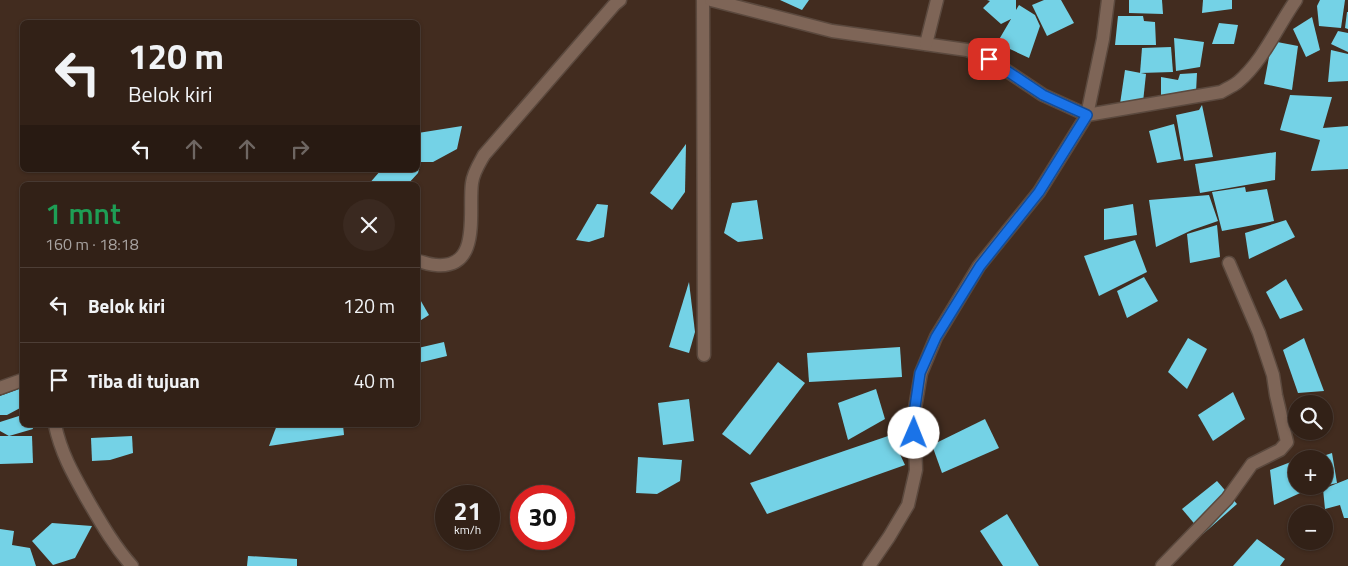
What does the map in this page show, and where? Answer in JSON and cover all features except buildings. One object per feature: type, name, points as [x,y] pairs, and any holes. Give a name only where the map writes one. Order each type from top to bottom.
[{"type":"street","points":[[420,262],[435,266],[447,265],[459,259],[467,249],[470,239],[472,181],[480,162],[620,0]]},
{"type":"street","points":[[703,0],[704,355]]},
{"type":"street","points":[[711,0],[832,31],[967,50],[989,59],[1043,95],[1087,115],[1221,92],[1236,84],[1261,56],[1284,16],[1296,0]]},
{"type":"street","points":[[926,44],[937,0]]},
{"type":"street","points":[[869,566],[908,505],[916,470],[914,414],[920,373],[936,337],[980,266],[1039,192],[1087,115],[1103,39],[1108,0]]},
{"type":"street","points":[[1162,566],[1227,499],[1252,464],[1280,450],[1287,442],[1273,375],[1259,333],[1229,263]]},
{"type":"street","points":[[0,388],[20,381]]},
{"type":"street","points":[[55,427],[60,449],[66,462],[106,532],[132,566]]},
{"type":"route","points":[[914,433],[914,414],[920,373],[936,337],[980,266],[1039,192],[1087,115],[1043,95],[989,59]]}]
